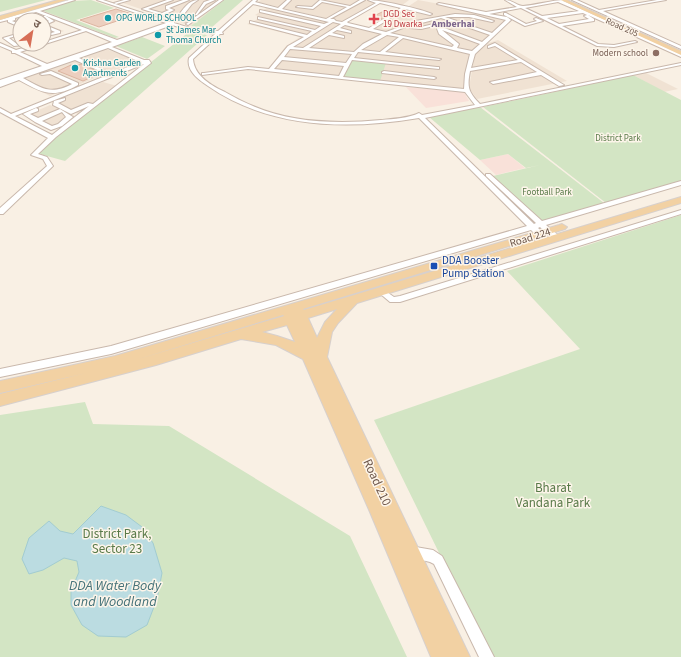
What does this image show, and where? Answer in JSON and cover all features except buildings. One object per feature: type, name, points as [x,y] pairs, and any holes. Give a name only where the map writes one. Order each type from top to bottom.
[{"type":"main road","points":[[0,18],[58,0]]},
{"type":"main road","points":[[31,12],[64,0]]},
{"type":"main road","name":"Road 205","points":[[561,0],[681,54]]},
{"type":"main road","name":"Road 205","points":[[568,0],[587,11]]},
{"type":"main road","points":[[0,18],[12,16]]},
{"type":"main road","name":"Road 224","points":[[293,313],[544,233],[681,192]]},
{"type":"main road","name":"Road 224","points":[[293,313],[354,299],[453,270],[544,233],[681,200]]},
{"type":"main road","points":[[235,336],[264,337],[296,347],[314,357],[324,333],[354,299]]},
{"type":"main road","points":[[106,368],[235,336],[293,313]]},
{"type":"main road","points":[[0,400],[293,313]]},
{"type":"main road","name":"Road 210","points":[[293,313],[381,503],[441,657]]},
{"type":"main road","points":[[0,387],[82,375]]},
{"type":"main road","name":"Road 210","points":[[394,534],[410,552],[460,657]]},
{"type":"street","points":[[33,12],[72,0]]},
{"type":"street","points":[[99,0],[189,29],[221,32]]},
{"type":"street","points":[[106,0],[171,23],[221,32]]},
{"type":"street","points":[[116,3],[128,0]]},
{"type":"street","points":[[139,11],[171,0]]},
{"type":"street","points":[[163,14],[172,10],[167,8],[168,7],[188,0]]},
{"type":"street","points":[[178,19],[190,3],[196,0]]},
{"type":"street","points":[[186,26],[205,3],[213,0]]},
{"type":"street","points":[[145,9],[178,19],[192,20],[221,0]]},
{"type":"street","points":[[282,7],[289,0]]},
{"type":"street","points":[[273,29],[314,10],[321,6],[324,0]]},
{"type":"street","points":[[255,14],[272,7],[312,9],[324,0],[351,6]]},
{"type":"street","points":[[328,19],[363,0]]},
{"type":"street","points":[[370,0],[394,3],[430,19]]},
{"type":"street","points":[[507,0],[520,9],[527,14],[541,21],[525,25],[503,13],[520,9],[533,5],[561,0]]},
{"type":"street","points":[[523,0],[533,5]]},
{"type":"street","points":[[538,0],[545,3]]},
{"type":"street","points":[[574,0],[587,11],[593,20],[558,25],[543,17],[587,11],[664,0]]},
{"type":"street","points":[[635,0],[640,2]]},
{"type":"street","points":[[651,0],[587,11],[541,16],[528,9],[560,3],[587,11],[681,48]]},
{"type":"street","points":[[272,7],[258,1],[191,59],[192,67],[222,93],[252,107],[304,121],[332,124],[355,124],[423,116],[681,60]]},
{"type":"street","points":[[350,1],[358,3]]},
{"type":"street","points":[[304,49],[380,2]]},
{"type":"street","points":[[442,17],[447,12],[437,6],[441,2],[450,6],[509,20],[473,53],[466,87],[467,91],[477,104]]},
{"type":"street","points":[[442,9],[450,6]]},
{"type":"street","points":[[282,7],[305,14],[473,53]]},
{"type":"street","points":[[370,29],[403,8],[430,14]]},
{"type":"street","points":[[465,16],[470,12],[487,14],[515,8],[597,45],[614,46],[635,42]]},
{"type":"street","points":[[335,9],[343,11]]},
{"type":"street","points":[[37,11],[115,41]]},
{"type":"street","points":[[261,11],[325,26]]},
{"type":"street","points":[[328,13],[336,15]]},
{"type":"street","points":[[340,78],[356,52],[385,33],[430,19],[442,17],[465,16],[484,18],[505,25]]},
{"type":"street","points":[[442,17],[493,35]]},
{"type":"street","points":[[259,18],[316,31]]},
{"type":"street","points":[[270,70],[289,48],[304,37],[334,20]]},
{"type":"street","points":[[251,22],[322,43]]},
{"type":"street","points":[[479,22],[500,28]]},
{"type":"street","points":[[21,79],[63,60],[171,23]]},
{"type":"street","points":[[142,61],[109,70],[85,60],[171,23]]},
{"type":"street","points":[[407,26],[412,28],[421,28],[435,26],[441,23],[447,24]]},
{"type":"street","points":[[435,26],[483,44]]},
{"type":"street","points":[[435,26],[440,33],[457,45],[454,48]]},
{"type":"street","points":[[52,29],[59,32],[52,34]]},
{"type":"street","points":[[337,29],[350,32]]},
{"type":"street","points":[[52,41],[86,30]]},
{"type":"street","points":[[329,34],[342,37]]},
{"type":"street","points":[[11,42],[5,38],[12,36]]},
{"type":"street","points":[[381,53],[402,37]]},
{"type":"street","points":[[418,56],[422,41]]},
{"type":"street","points":[[1,45],[11,42]]},
{"type":"street","points":[[490,47],[495,44],[561,85]]},
{"type":"street","points":[[1,45],[12,49]]},
{"type":"street","points":[[1,45],[11,53],[46,67]]},
{"type":"street","points":[[432,87],[442,46]]},
{"type":"street","points":[[110,48],[147,64],[128,75]]},
{"type":"street","points":[[0,83],[74,58],[110,48],[149,63],[55,136],[34,155],[45,158],[50,166],[0,212]]},
{"type":"street","points":[[289,48],[381,53],[439,59]]},
{"type":"street","points":[[18,52],[34,62],[63,60]]},
{"type":"street","points":[[74,58],[108,73]]},
{"type":"street","points":[[280,58],[348,65]]},
{"type":"street","points":[[352,59],[437,68]]},
{"type":"street","points":[[80,61],[56,71],[82,82],[142,61]]},
{"type":"street","points":[[104,83],[111,88],[88,105],[75,111],[71,112],[55,103],[104,83],[142,61]]},
{"type":"street","points":[[469,70],[521,61]]},
{"type":"street","points":[[24,74],[34,62]]},
{"type":"street","points":[[380,82],[387,63]]},
{"type":"street","points":[[477,104],[681,64]]},
{"type":"street","points":[[487,67],[493,72]]},
{"type":"street","points":[[205,77],[244,68],[467,91]]},
{"type":"street","points":[[0,83],[50,72],[76,84],[56,92],[45,92],[21,79]]},
{"type":"street","points":[[384,72],[434,78]]},
{"type":"street","points":[[11,114],[108,73]]},
{"type":"street","points":[[493,82],[541,73]]},
{"type":"street","points":[[499,76],[505,80]]},
{"type":"street","points":[[0,110],[11,114],[46,104],[104,83]]},
{"type":"street","points":[[46,104],[60,111],[70,117],[57,127],[50,128],[26,114],[46,104]]},
{"type":"street","points":[[0,107],[50,137],[55,136]]},
{"type":"street","points":[[37,121],[60,111]]},
{"type":"street","points":[[423,116],[544,233]]},
{"type":"street","points":[[0,373],[111,350],[544,233],[681,183]]},
{"type":"street","points":[[381,291],[393,300],[400,299],[681,212]]},
{"type":"street","points":[[453,270],[462,280]]},
{"type":"street","points":[[410,552],[433,556],[438,560],[486,657]]},
{"type":"shaded area","points":[[132,0],[224,0],[191,26],[123,3]]},
{"type":"shaded area","points":[[261,0],[409,0],[401,6],[381,2],[346,23],[258,2]]},
{"type":"shaded area","points":[[418,0],[483,12],[480,14],[507,19],[471,52],[374,29]]},
{"type":"shaded area","points":[[268,7],[470,53],[464,89],[268,69],[286,46],[300,37],[247,24],[262,17],[255,15]]},
{"type":"shaded area","points":[[12,18],[12,23],[6,20]]},
{"type":"shaded area","points":[[52,19],[57,21],[52,23]]},
{"type":"shaded area","points":[[52,26],[64,31],[52,35]]},
{"type":"shaded area","points":[[498,40],[567,81],[477,99],[469,88],[475,53],[485,44]]},
{"type":"shaded area","points":[[106,49],[138,61],[50,96],[19,80]]},
{"type":"shaded area","points":[[646,73],[678,89],[664,92],[633,75]]},
{"type":"shaded area","points":[[103,82],[117,86],[78,114],[54,101]]},
{"type":"shaded area","points":[[406,87],[464,92],[469,101],[426,108]]},
{"type":"shaded area","points":[[50,105],[75,116],[52,130],[27,115]]},
{"type":"shaded area","points":[[508,154],[525,168],[496,175],[480,160]]},
{"type":"green space","points":[[0,0],[46,0],[0,12]]},
{"type":"green space","points":[[91,0],[114,8],[76,20],[119,37],[115,38],[52,14],[52,12],[41,10],[73,1]]},
{"type":"green space","points":[[224,0],[243,0],[211,28],[191,26]]},
{"type":"green space","points":[[189,32],[207,35],[65,161],[36,153]]},
{"type":"green space","points":[[142,37],[165,46],[147,59],[116,46]]},
{"type":"green space","points":[[351,59],[386,63],[380,81],[342,77]]},
{"type":"green space","name":"District Park","points":[[633,75],[681,100],[681,181],[606,203],[483,107]]},
{"type":"green space","name":"Football Park","points":[[480,107],[604,203],[541,222],[493,176],[540,165],[526,168],[508,154],[480,160],[429,117]]},
{"type":"green space","name":"Bharat Vandana Park","points":[[681,215],[681,657],[490,657],[374,420],[580,349],[507,271]]},
{"type":"green space","name":"District Park, Sector 23","points":[[85,402],[93,424],[169,426],[350,536],[407,657],[0,657],[0,415]]},
{"type":"water","name":"DDA Water Body and Woodland","points":[[101,506],[126,515],[142,527],[153,543],[162,573],[157,599],[147,625],[126,637],[98,636],[82,625],[71,605],[71,591],[79,572],[77,561],[64,558],[43,570],[29,574],[22,559],[29,538],[49,521],[60,531],[73,534]]},
{"type":"place","name":"OPG WORLD SCHOOL","points":[[108,18]]},
{"type":"place","name":"DGD Sec 19 Dwarka","points":[[374,19]]},
{"type":"place","name":"St James Mar Thoma Church","points":[[158,35]]},
{"type":"place","name":"Modern school","points":[[656,53]]},
{"type":"place","name":"Krishna Garden Apartments","points":[[75,68]]},
{"type":"place","name":"DDA Booster Pump Station","points":[[434,266]]},
{"type":"district","name":"Amberhai","points":[[453,23]]}]
